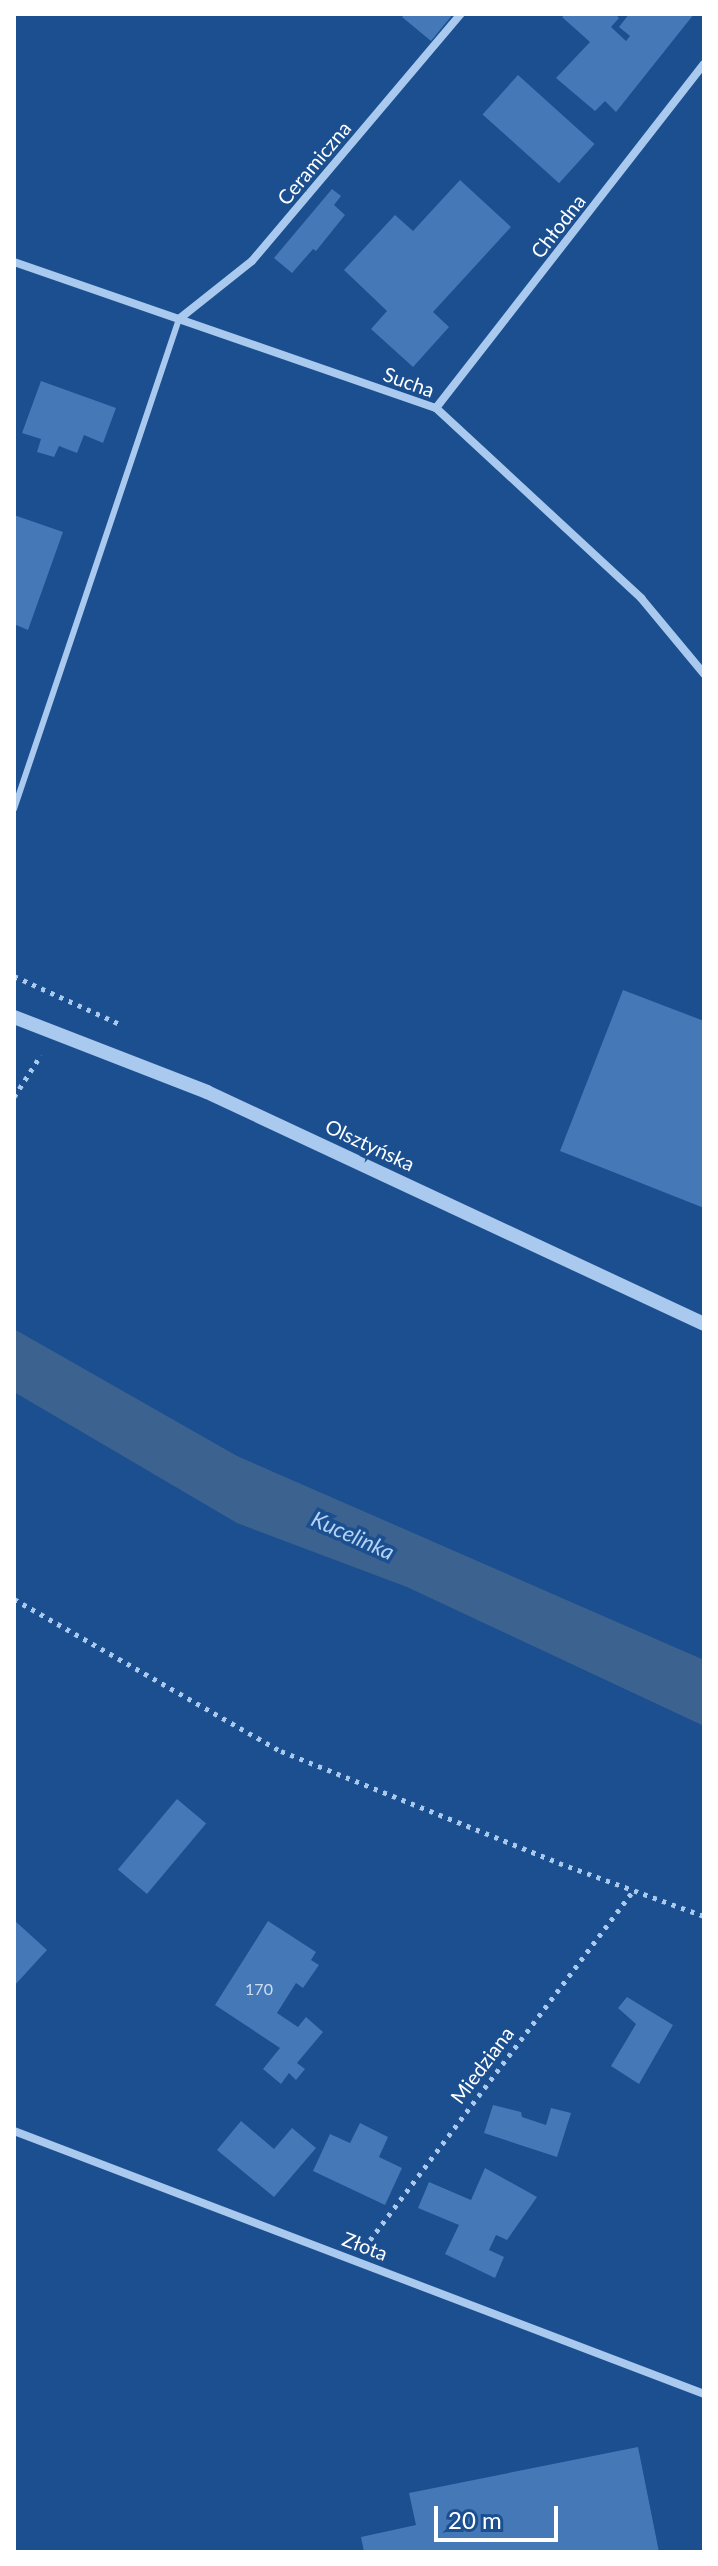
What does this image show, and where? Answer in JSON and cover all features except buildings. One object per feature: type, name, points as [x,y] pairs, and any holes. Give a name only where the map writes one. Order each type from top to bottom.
[{"type":"street","name":"Ceramiczna","points":[[179,319],[252,261],[461,14]]},
{"type":"street","name":"Chłodna","points":[[436,408],[704,64]]},
{"type":"street","name":"Sucha","points":[[14,262],[436,408],[641,598],[704,674]]},
{"type":"street","name":"Olsztyńska","points":[[14,1017],[56,1030],[207,1092],[704,1324]]},
{"type":"street","name":"Złota","points":[[14,2131],[704,2394]]},
{"type":"lane","points":[[14,809],[179,319]]},
{"type":"path","points":[[14,1097],[56,1030]]},
{"type":"path","points":[[14,1599],[281,1751],[704,1916]]},
{"type":"path","name":"Miedziana","points":[[356,2259],[634,1890]]},
{"type":"water","name":"Kucelinka","points":[[14,1329],[237,1456],[704,1660],[704,1726],[407,1587],[237,1523],[14,1392]]}]
